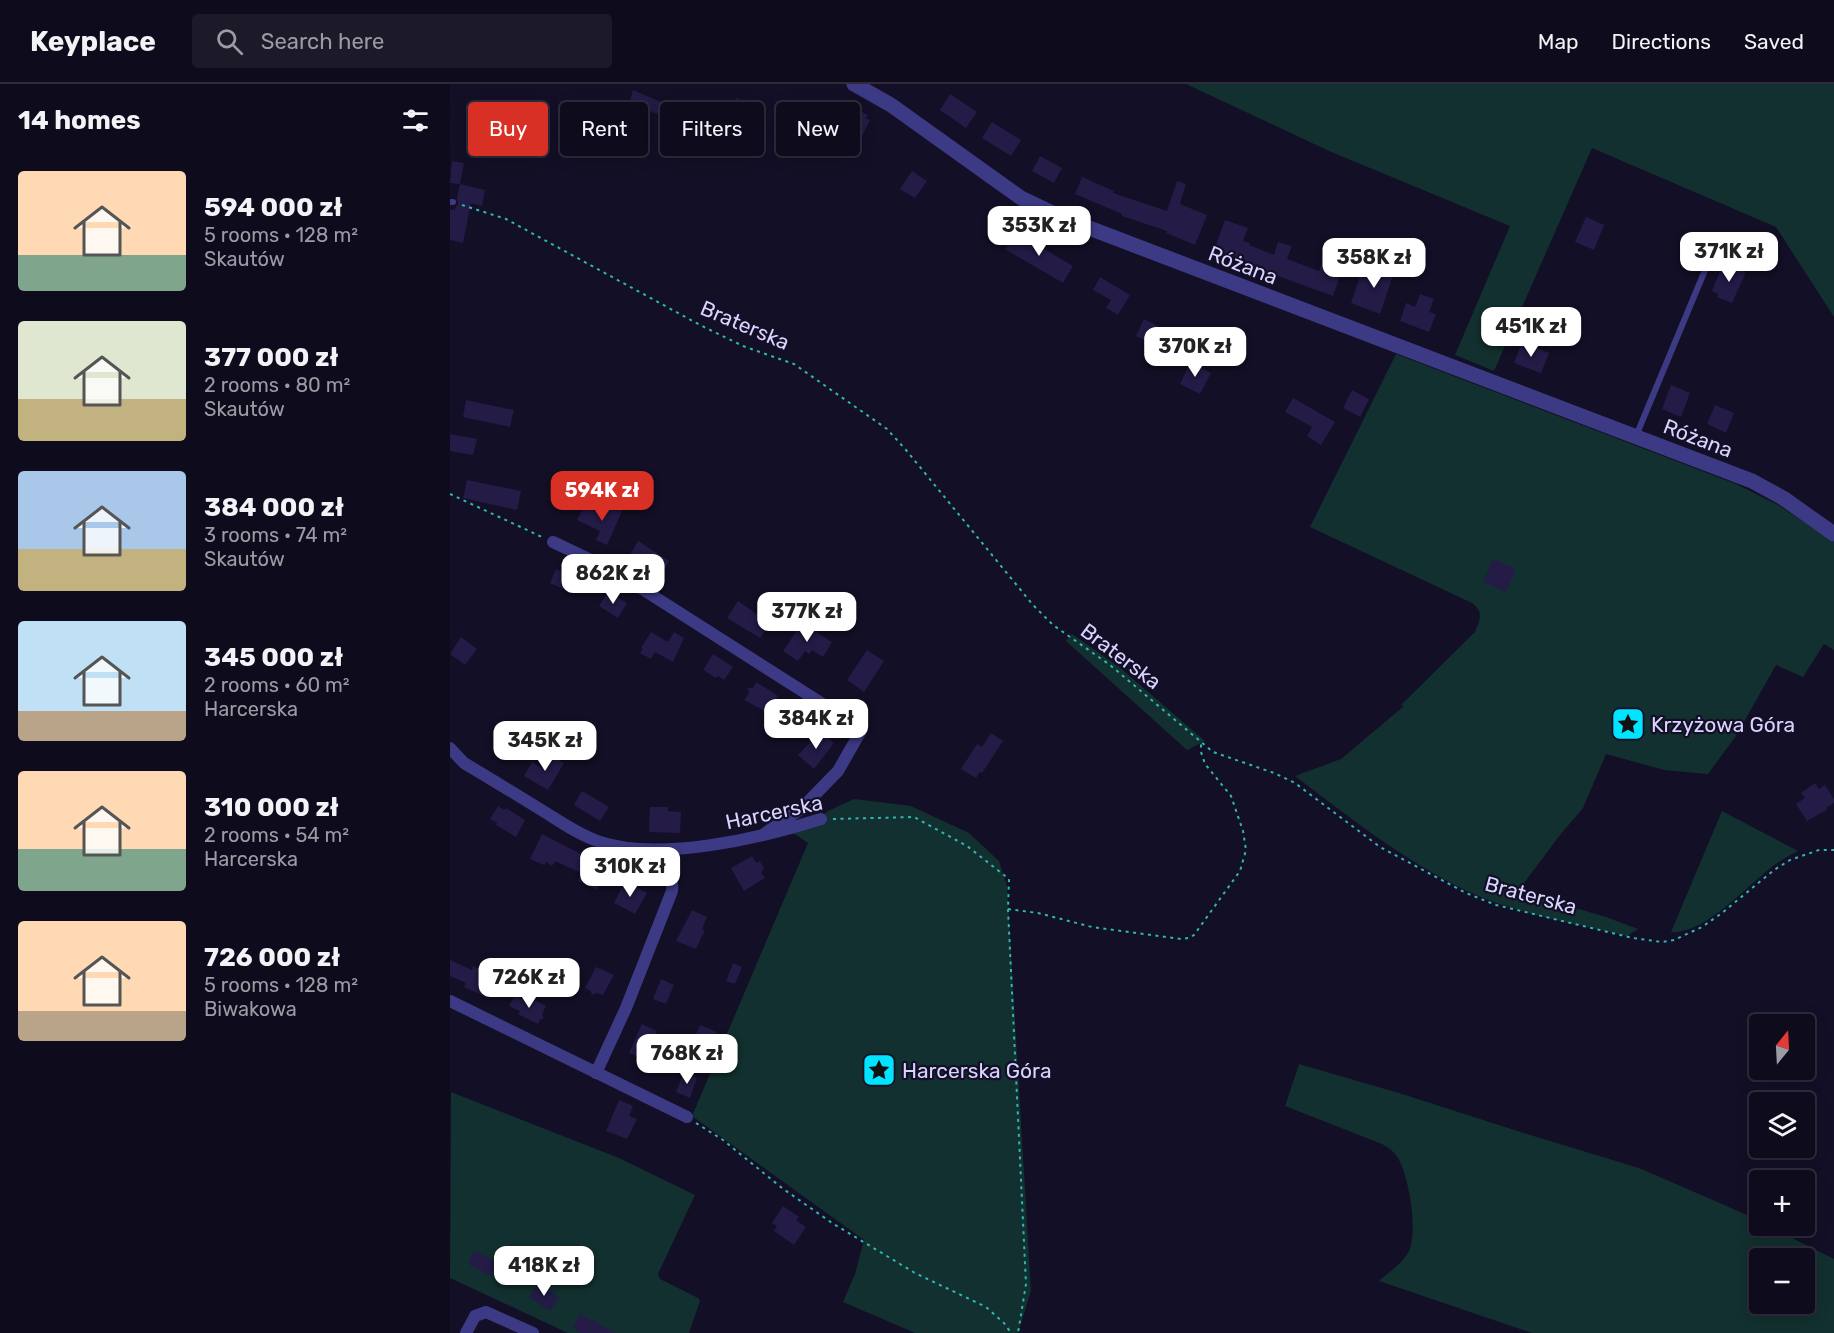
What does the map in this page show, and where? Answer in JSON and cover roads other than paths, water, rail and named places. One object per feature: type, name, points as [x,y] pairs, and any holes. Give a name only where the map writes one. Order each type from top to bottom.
[{"type":"street","name":"Różana","points":[[854,84],[891,105],[1021,198],[1062,218],[1767,488],[1834,534]]},
{"type":"street","points":[[553,542],[614,571],[862,729],[838,771],[801,809],[764,834]]},
{"type":"street","name":"Harcerska","points":[[450,748],[464,763],[577,832],[621,848],[661,850],[733,841],[821,819]]},
{"type":"street","points":[[596,1073],[626,1008],[672,891],[670,874],[643,850]]},
{"type":"street","points":[[450,1001],[687,1117]]},
{"type":"street","points":[[466,1333],[475,1316],[486,1312],[533,1333]]},
{"type":"lane","points":[[1636,436],[1708,263]]},
{"type":"place","name":"Krzyżowa Góra","points":[[1628,724]]},
{"type":"place","name":"Harcerska Góra","points":[[879,1070]]}]
